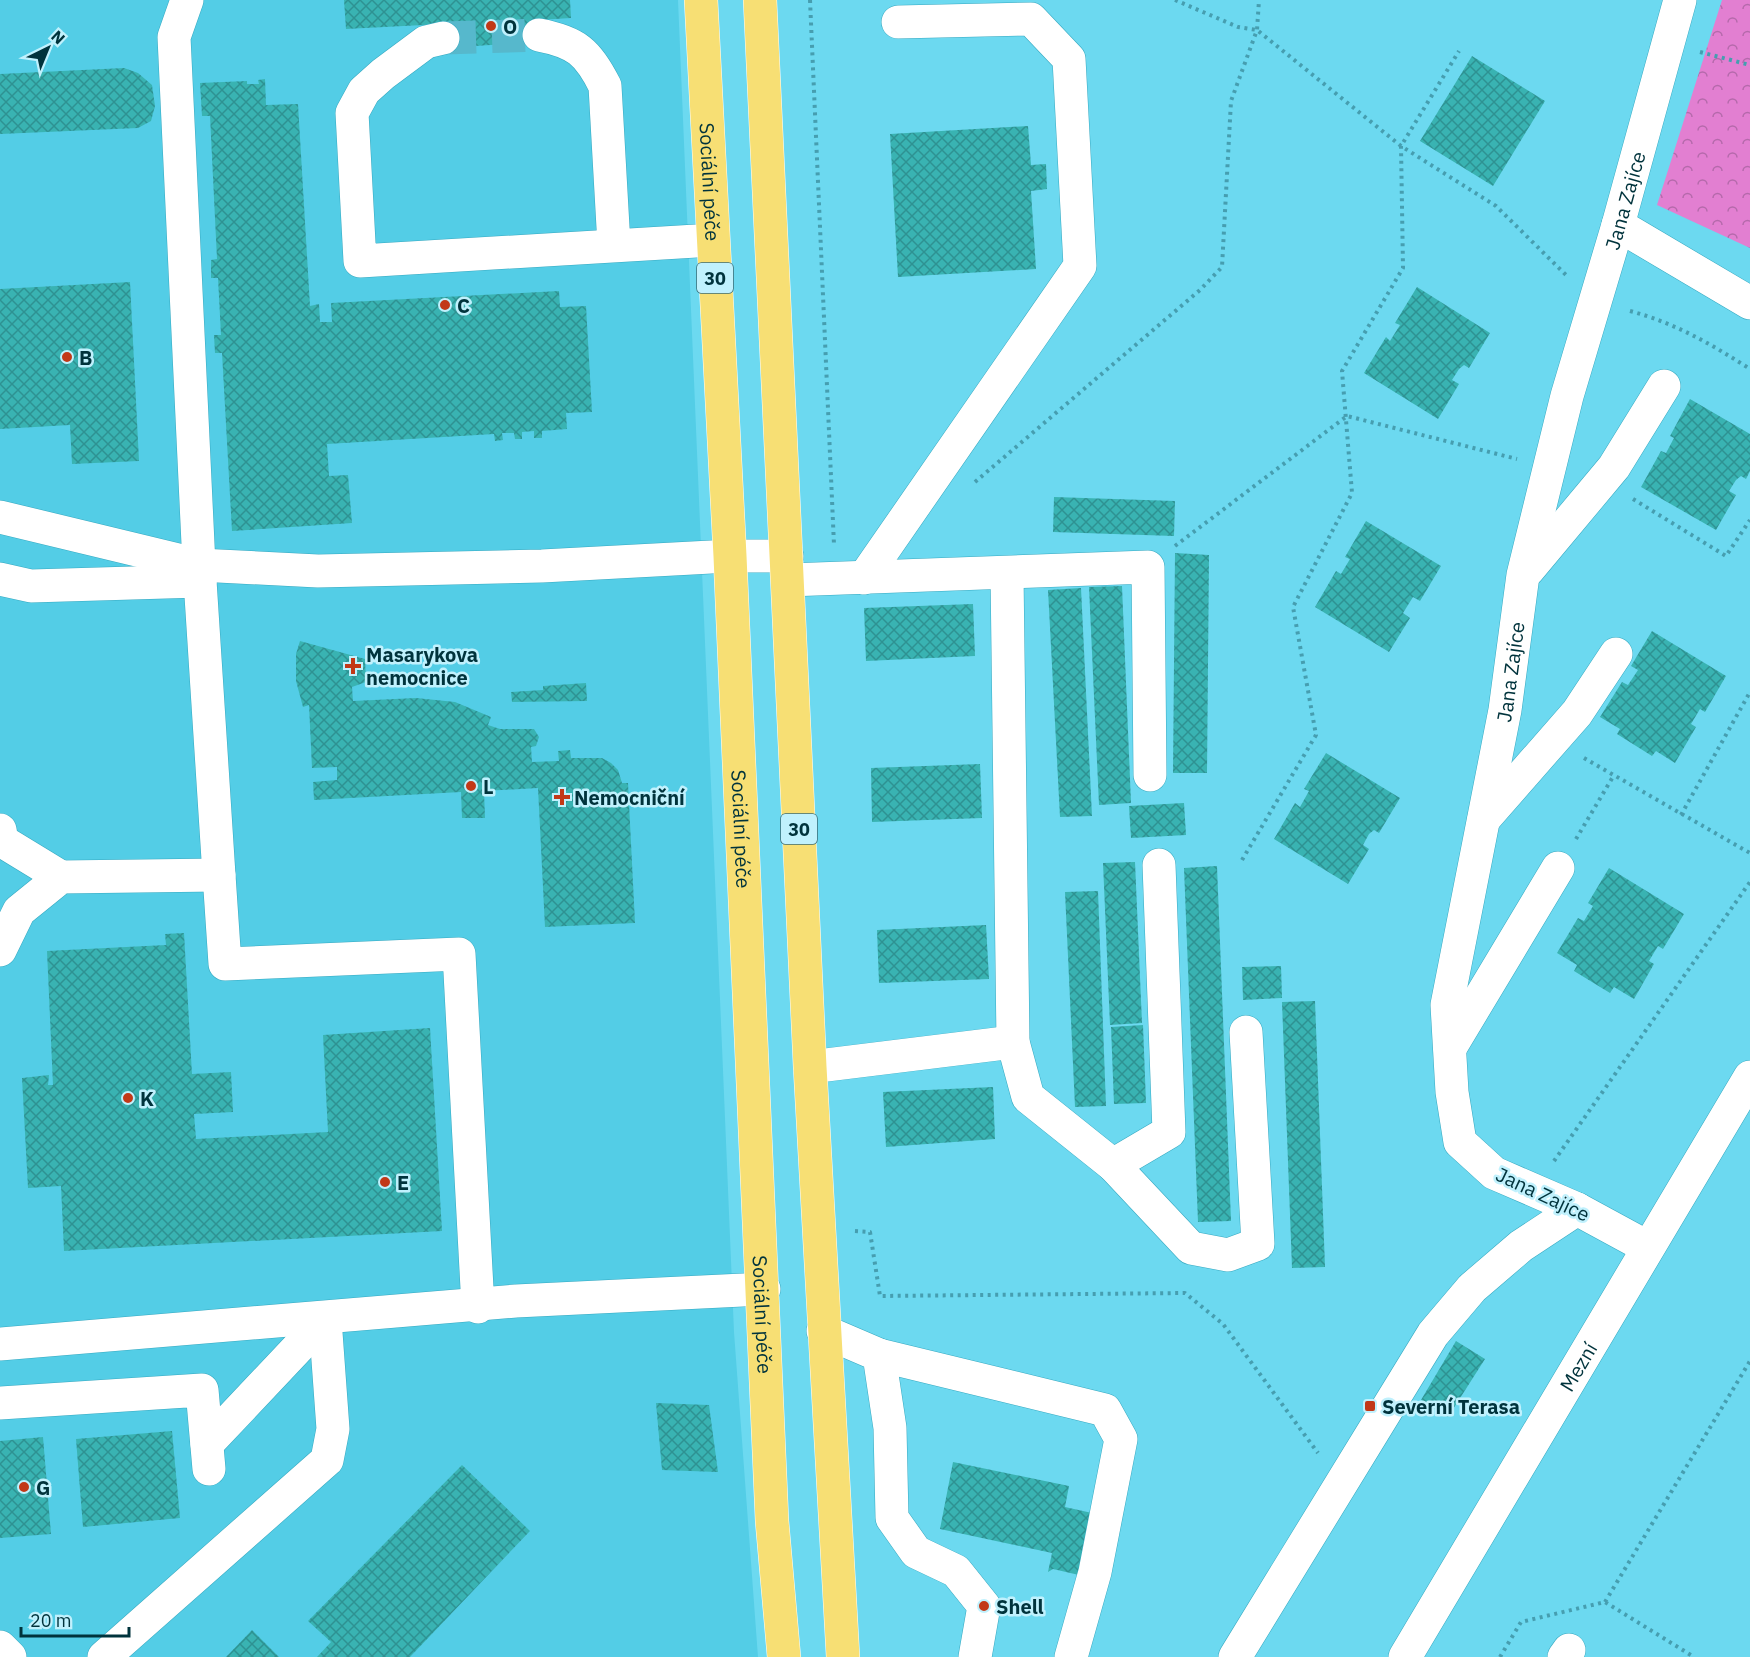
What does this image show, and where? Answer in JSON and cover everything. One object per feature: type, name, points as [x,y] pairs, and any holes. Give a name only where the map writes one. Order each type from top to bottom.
[{"type":"main road","name":"Sociální péče","points":[[701,0],[730,556],[764,1289],[772,1521],[784,1657]]},
{"type":"main road","name":"30","points":[[760,0],[818,1230],[843,1657]]},
{"type":"street","points":[[187,0],[174,36],[199,573],[225,964],[459,954],[478,1307]]},
{"type":"street","name":"Jana Zajíce","points":[[1647,1247],[1577,1209],[1494,1173],[1460,1142],[1452,1092],[1447,1005],[1505,711],[1523,576],[1593,302],[1618,225],[1680,0]]},
{"type":"street","points":[[850,578],[1080,266],[1069,59],[1031,19],[898,22]]},
{"type":"street","points":[[539,34],[564,40],[576,46],[594,64],[605,86],[614,245]]},
{"type":"street","points":[[443,38],[426,42],[383,74],[364,91],[352,112],[360,261],[712,240]]},
{"type":"street","points":[[1618,225],[1750,303]]},
{"type":"street","points":[[1523,576],[1603,481],[1665,386]]},
{"type":"street","points":[[0,517],[199,573]]},
{"type":"street","points":[[16,582],[199,573],[542,566],[730,556],[850,578],[1148,567],[1150,775]]},
{"type":"street","points":[[1007,573],[1013,1042],[1028,1097],[1113,1165],[1191,1248],[1228,1255],[1258,1244],[1245,1032]]},
{"type":"street","points":[[1483,820],[1577,713],[1616,654]]},
{"type":"street","points":[[0,831],[2,841],[61,877],[219,875]]},
{"type":"street","points":[[1113,1165],[1168,1132],[1159,865]]},
{"type":"street","points":[[1450,1048],[1558,868]]},
{"type":"street","points":[[0,950],[19,911],[61,877]]},
{"type":"street","points":[[810,1067],[1013,1042]]},
{"type":"street","name":"Mezní","points":[[1405,1657],[1750,1077]]},
{"type":"street","points":[[1235,1657],[1433,1334],[1472,1288],[1521,1246],[1577,1209]]},
{"type":"street","points":[[0,1344],[478,1307],[516,1301],[764,1289]]},
{"type":"street","points":[[0,1403],[202,1390],[208,1456],[325,1318]]},
{"type":"street","points":[[104,1657],[327,1460],[333,1429],[325,1318]]},
{"type":"street","points":[[824,1331],[879,1355],[1105,1410],[1120,1439],[1095,1572],[1071,1657]]},
{"type":"street","points":[[879,1355],[890,1428],[892,1518],[916,1552],[956,1571],[984,1606],[975,1657]]},
{"type":"street","points":[[0,1647],[10,1657]]},
{"type":"path","points":[[810,0],[850,578]]},
{"type":"path","points":[[1175,0],[1239,27],[1257,30],[1401,146],[1496,206],[1593,302]]},
{"type":"path","points":[[973,484],[1200,290],[1222,267],[1231,101],[1257,30],[1259,0]]},
{"type":"path","points":[[1667,44],[1750,66]]},
{"type":"path","points":[[1242,860],[1316,735],[1293,607],[1352,493],[1342,371],[1403,268],[1401,146],[1459,51]]},
{"type":"path","points":[[1661,320],[1696,336],[1750,369]]},
{"type":"path","points":[[1347,416],[1550,468]]},
{"type":"path","points":[[1148,567],[1347,416]]},
{"type":"path","points":[[1603,481],[1726,556],[1750,520]]},
{"type":"path","points":[[1681,815],[1750,692]]},
{"type":"path","points":[[1554,740],[1750,853]]},
{"type":"path","points":[[1558,868],[1614,775]]},
{"type":"path","points":[[1533,1191],[1750,882]]},
{"type":"path","points":[[818,1230],[870,1232],[880,1296],[1185,1293],[1223,1324],[1321,1456],[1327,1446]]},
{"type":"path","points":[[1605,1602],[1750,1361]]},
{"type":"path","points":[[1500,1657],[1521,1622],[1605,1602],[1694,1657]]},
{"type":"shaded area","name":"Masarykova nemocnice","points":[[0,0],[678,0],[734,1332],[758,1657],[0,1657]]},
{"type":"green space","points":[[1722,0],[1750,0],[1750,248],[1657,205]]},
{"type":"building","name":"O","points":[[344,0],[570,0],[571,18],[538,20],[539,42],[444,48],[442,24],[346,29]]},
{"type":"building","points":[[1472,56],[1545,101],[1493,186],[1420,141]]},
{"type":"building","points":[[124,68],[138,73],[152,85],[155,106],[151,121],[138,128],[0,134],[0,74]]},
{"type":"building","name":"C","points":[[265,79],[266,105],[298,104],[310,306],[319,304],[320,322],[332,322],[331,303],[559,291],[560,307],[586,306],[592,412],[566,413],[567,429],[542,431],[542,438],[534,438],[534,431],[522,432],[522,439],[515,439],[514,433],[502,433],[503,440],[495,441],[494,434],[327,444],[329,476],[348,475],[352,523],[232,531],[222,353],[215,353],[214,335],[221,335],[218,278],[211,278],[211,260],[217,259],[210,116],[202,116],[200,83],[247,81],[247,84],[259,84],[258,80]]},
{"type":"building","points":[[1028,126],[1031,165],[1046,164],[1047,189],[1031,191],[1036,269],[898,277],[890,134]]},
{"type":"building","name":"B","points":[[130,282],[139,461],[72,464],[70,425],[0,429],[0,289]]},
{"type":"building","points":[[1417,287],[1490,333],[1469,368],[1464,365],[1452,380],[1459,384],[1438,419],[1364,373],[1386,337],[1390,341],[1400,325],[1395,323]]},
{"type":"building","points":[[1690,399],[1750,434],[1750,471],[1746,479],[1741,476],[1736,480],[1729,491],[1736,495],[1716,530],[1641,487],[1661,451],[1666,453],[1674,438],[1670,436]]},
{"type":"building","points":[[1054,497],[1175,501],[1174,536],[1053,532]]},
{"type":"building","points":[[1366,521],[1441,566],[1420,601],[1413,597],[1403,613],[1410,618],[1389,652],[1315,607],[1336,571],[1341,574],[1350,559],[1345,557]]},
{"type":"building","points":[[1175,553],[1209,555],[1207,773],[1173,773]]},
{"type":"building","points":[[1122,586],[1131,803],[1099,805],[1089,587]]},
{"type":"building","points":[[1081,588],[1092,816],[1060,817],[1048,590]]},
{"type":"building","points":[[973,604],[975,656],[866,661],[864,608]]},
{"type":"building","points":[[1652,631],[1726,676],[1705,712],[1700,709],[1691,724],[1696,727],[1675,763],[1656,751],[1652,756],[1617,734],[1620,729],[1600,717],[1622,682],[1628,685],[1638,670],[1631,666]]},
{"type":"building","name":"L","points":[[300,641],[365,659],[366,682],[352,687],[353,701],[416,698],[455,702],[491,717],[488,725],[500,729],[534,729],[539,737],[536,746],[531,747],[532,762],[559,761],[558,751],[570,750],[571,758],[602,758],[611,763],[618,770],[622,783],[628,783],[635,923],[545,927],[538,788],[484,791],[485,818],[462,818],[461,792],[314,800],[313,782],[337,780],[337,767],[312,768],[309,705],[303,707],[296,681],[296,654]]},
{"type":"building","points":[[586,683],[587,701],[512,702],[511,692],[543,690],[543,686]]},
{"type":"building","points":[[1326,753],[1400,798],[1379,833],[1374,830],[1369,834],[1363,845],[1369,849],[1348,884],[1274,839],[1295,803],[1300,807],[1309,791],[1304,789]]},
{"type":"building","points":[[980,764],[982,818],[872,822],[871,768]]},
{"type":"building","points":[[1184,803],[1186,835],[1131,838],[1129,806]]},
{"type":"building","points":[[1135,862],[1142,1023],[1110,1025],[1103,863]]},
{"type":"building","points":[[1217,866],[1231,1221],[1198,1222],[1184,868]]},
{"type":"building","points":[[1609,868],[1684,914],[1663,949],[1658,946],[1649,961],[1654,964],[1634,999],[1614,987],[1610,993],[1574,971],[1577,965],[1557,953],[1578,918],[1584,921],[1593,906],[1588,903]]},
{"type":"building","points":[[1098,891],[1106,1106],[1075,1107],[1065,892]]},
{"type":"building","points":[[986,925],[989,979],[879,983],[877,930]]},
{"type":"building","points":[[184,933],[192,1074],[231,1072],[233,1112],[194,1114],[196,1139],[328,1132],[323,1035],[430,1028],[442,1231],[64,1251],[61,1186],[28,1188],[22,1078],[49,1075],[48,1085],[53,1085],[47,951],[166,945],[165,934]]},
{"type":"building","points":[[1281,966],[1282,998],[1243,1000],[1242,967]]},
{"type":"building","points":[[1315,1001],[1325,1267],[1292,1268],[1282,1002]]},
{"type":"building","points":[[1143,1025],[1146,1103],[1114,1104],[1111,1027]]},
{"type":"building","points":[[993,1087],[995,1139],[886,1147],[883,1092]]},
{"type":"building","points":[[1456,1341],[1485,1359],[1448,1417],[1421,1400]]},
{"type":"building","points":[[656,1403],[709,1405],[718,1472],[662,1470]]},
{"type":"building","points":[[172,1431],[180,1518],[83,1527],[76,1439]]},
{"type":"building","name":"G","points":[[43,1437],[51,1534],[0,1538],[0,1441]]},
{"type":"building","points":[[953,1462],[1069,1486],[1065,1507],[1092,1513],[1079,1575],[1053,1569],[1048,1572],[1052,1553],[940,1529]]},
{"type":"building","points":[[462,1465],[530,1531],[410,1657],[317,1657],[331,1642],[308,1621]]},
{"type":"building","points":[[252,1630],[279,1657],[226,1657]]},
{"type":"tunnel","points":[[443,38],[539,35]]},
{"type":"place","name":"O","points":[[491,26]]},
{"type":"place","name":"C","points":[[445,305]]},
{"type":"place","name":"B","points":[[67,357]]},
{"type":"place","name":"Masarykova nemocnice","points":[[353,666]]},
{"type":"place","name":"L","points":[[471,786]]},
{"type":"place","name":"Nemocniční","points":[[562,797]]},
{"type":"place","name":"K","points":[[128,1098]]},
{"type":"place","name":"E","points":[[385,1182]]},
{"type":"place","name":"Severní Terasa","points":[[1370,1406]]},
{"type":"place","name":"G","points":[[24,1487]]},
{"type":"place","name":"Shell","points":[[984,1606]]}]
